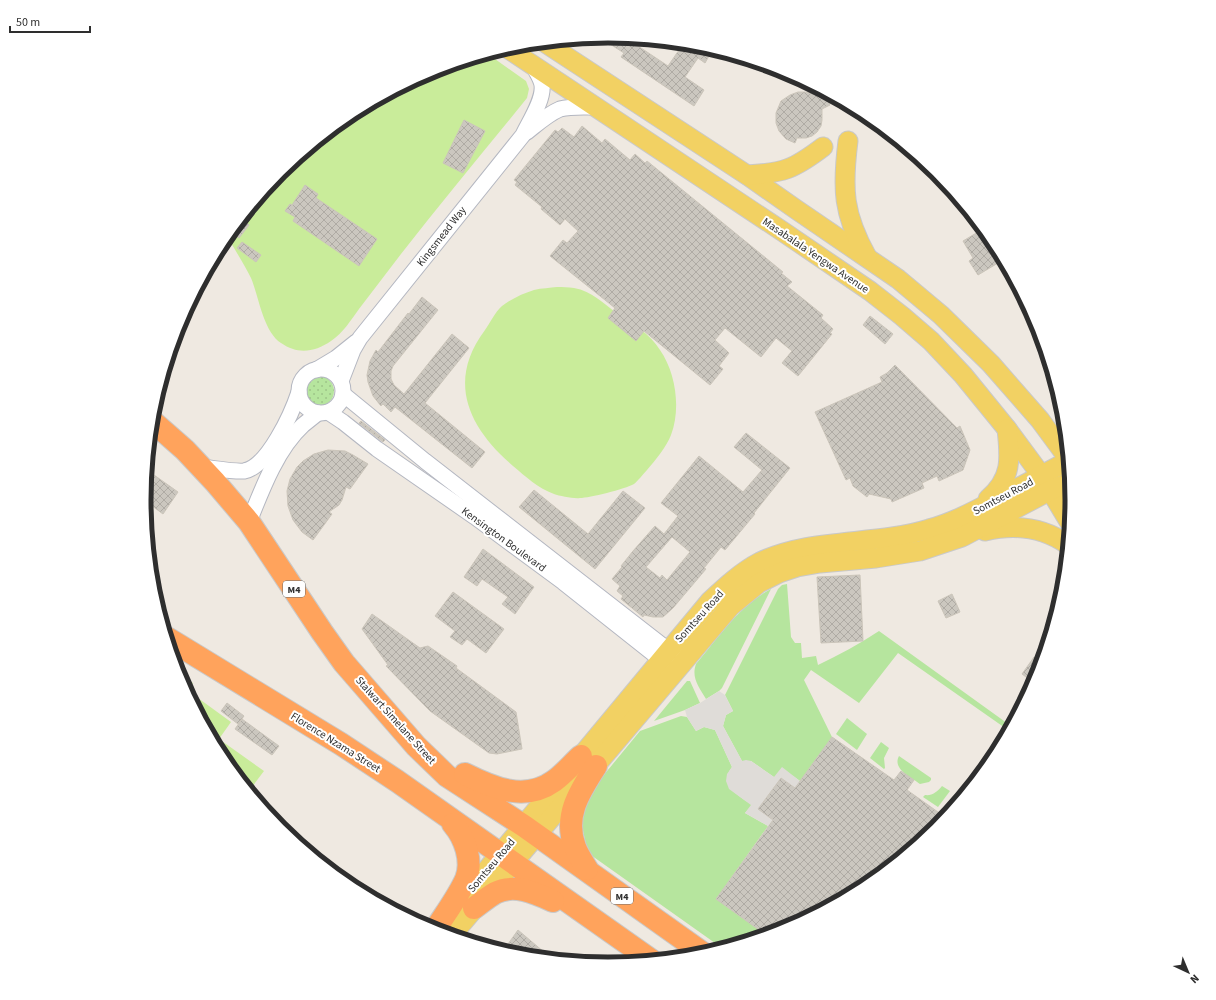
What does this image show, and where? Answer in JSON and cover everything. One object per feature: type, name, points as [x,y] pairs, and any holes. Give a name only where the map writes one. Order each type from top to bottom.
[{"type":"highway","name":"Stalwart Simelane Street","points":[[157,426],[186,450],[249,522],[344,663],[416,746],[447,776],[530,830],[696,948]]},
{"type":"highway","name":"Florence Nzama Street","points":[[174,642],[341,744],[397,781],[506,859]]},
{"type":"highway","points":[[416,746],[438,754],[461,772],[481,782],[512,792],[528,792],[542,788],[589,761]]},
{"type":"highway","points":[[589,761],[572,816],[571,827],[572,839],[575,848],[590,873]]},
{"type":"highway","points":[[438,924],[466,878],[469,866],[468,853],[464,841],[458,830],[445,815]]},
{"type":"highway","points":[[506,859],[562,896],[644,955]]},
{"type":"highway","points":[[474,908],[495,893],[504,889],[514,888],[524,890],[557,903],[620,938]]},
{"type":"main road","points":[[551,47],[747,175],[898,279],[941,315],[991,364],[1040,420],[1062,450]]},
{"type":"main road","name":"Masabalala Yengwa Avenue","points":[[514,53],[782,231],[870,291],[902,316],[931,341],[963,375],[1007,429],[1046,483],[1065,514]]},
{"type":"main road","points":[[848,141],[845,168],[846,205],[854,231],[868,259]]},
{"type":"main road","points":[[747,175],[773,173],[789,169],[806,160],[823,147]]},
{"type":"main road","points":[[1040,420],[1059,430]]},
{"type":"main road","points":[[959,529],[991,497],[1004,481],[1009,461],[1007,429]]},
{"type":"main road","name":"Somtseu Road","points":[[440,925],[506,859],[589,761],[680,667],[730,608],[759,583],[779,573],[798,567],[820,563],[876,558],[920,551],[1046,483],[1064,465]]},
{"type":"main road","name":"Somtseu Road","points":[[1046,483],[1064,482]]},
{"type":"main road","points":[[959,529],[990,530],[1022,527],[1045,532],[1063,541]]},
{"type":"main road","name":"Somtseu Road","points":[[589,761],[665,655],[710,601],[743,573],[760,562],[793,550],[903,535],[929,529],[959,529]]},
{"type":"main road","name":"Somtseu Road","points":[[455,931],[474,908],[506,859]]},
{"type":"street","name":"Kingsmead Way","points":[[342,387],[353,350],[360,338],[523,135],[535,112],[541,96],[542,87],[533,66]]},
{"type":"street","name":"Kingsmead Way","points":[[523,135],[560,109],[595,107]]},
{"type":"street","name":"Kingsmead Way","points":[[316,370],[336,358],[360,338]]},
{"type":"street","points":[[201,467],[244,471],[256,466],[280,435],[294,407],[302,380],[316,370],[321,369],[333,372],[337,376],[342,387],[339,405],[303,425],[289,441],[268,476],[249,522]]},
{"type":"street","name":"Kensington Boulevard","points":[[342,387],[420,457],[680,667]]},
{"type":"street","points":[[299,392],[300,398],[310,411],[323,413]]},
{"type":"street","name":"Kensington Boulevard","points":[[323,413],[343,422],[377,449],[475,517],[665,655]]},
{"type":"green space","points":[[494,58],[526,81],[529,89],[527,98],[416,234],[346,326],[339,334],[325,345],[313,350],[300,351],[287,347],[275,338],[262,313],[251,278],[231,242],[245,222],[264,199],[307,156],[354,120],[406,90],[433,78],[461,67]]},
{"type":"green space","points":[[557,287],[574,288],[598,298],[647,334],[660,350],[670,369],[675,391],[676,414],[674,425],[664,449],[657,458],[634,484],[615,491],[585,498],[567,497],[548,492],[532,482],[513,466],[485,436],[475,420],[468,403],[465,386],[467,368],[473,349],[499,308],[518,296],[537,289]]},
{"type":"green space","points":[[319,376],[330,380],[334,391],[330,402],[319,406],[308,402],[304,391],[308,380]]},
{"type":"green space","points":[[787,584],[791,637],[795,643],[801,643],[802,658],[816,656],[818,665],[879,631],[1007,723],[1005,728],[898,653],[859,703],[811,670],[804,680],[832,737],[800,781],[793,776],[774,777],[751,761],[742,761],[723,726],[726,715],[733,711],[725,695],[778,589],[782,585]]},
{"type":"green space","points":[[771,589],[722,688],[706,699],[695,678],[694,674],[696,664],[739,613]]},
{"type":"green space","points":[[687,681],[690,681],[700,703],[654,721]]},
{"type":"green space","points":[[195,696],[231,722],[219,739],[264,771],[252,787],[228,754],[212,728]]},
{"type":"green space","points":[[681,716],[687,717],[696,731],[704,727],[715,730],[732,767],[728,774],[728,785],[736,794],[752,805],[745,813],[768,826],[716,899],[760,931],[716,943],[588,853],[579,813],[589,793],[640,731]]},
{"type":"green space","points":[[847,718],[867,734],[857,750],[836,734]]},
{"type":"green space","points":[[881,742],[889,748],[884,758],[884,769],[870,758]]},
{"type":"green space","points":[[899,756],[931,778],[931,780],[920,784],[900,769],[898,765]]},
{"type":"green space","points":[[942,786],[950,791],[938,807],[923,797],[934,793]]},
{"type":"shaded area","points":[[719,691],[725,695],[733,711],[726,715],[723,726],[742,761],[751,761],[774,777],[782,767],[800,781],[795,788],[781,778],[759,809],[773,820],[768,826],[745,813],[751,805],[729,789],[726,781],[727,774],[732,767],[715,730],[704,727],[696,731],[687,717],[685,710],[700,703]]},
{"type":"building","points":[[608,43],[635,44],[668,66],[679,50],[677,49],[710,55],[705,63],[698,58],[685,77],[704,90],[694,106],[621,57],[624,53]]},
{"type":"building","points":[[798,92],[819,95],[827,99],[830,105],[822,109],[821,126],[817,132],[806,138],[797,138],[795,143],[786,139],[779,131],[776,123],[776,113],[781,101]]},
{"type":"building","points":[[464,120],[485,131],[463,173],[443,163]]},
{"type":"building","points":[[582,126],[602,143],[605,139],[630,160],[635,154],[645,163],[647,161],[783,272],[781,273],[792,282],[787,286],[823,315],[821,318],[833,329],[830,333],[832,334],[798,376],[782,363],[792,351],[776,338],[761,357],[725,328],[715,340],[729,353],[719,366],[723,369],[710,385],[644,331],[636,341],[608,318],[615,308],[550,256],[563,240],[567,243],[578,231],[565,219],[560,225],[541,209],[542,207],[515,185],[517,182],[514,180],[555,130],[558,132],[562,128],[574,137]]},
{"type":"building","points":[[305,185],[318,194],[316,198],[377,239],[359,266],[293,221],[295,217],[285,211],[290,204],[292,205]]},
{"type":"building","points":[[245,222],[249,225],[239,238],[236,235]]},
{"type":"building","points":[[978,232],[998,263],[978,275],[969,261],[973,258],[963,241]]},
{"type":"building","points":[[242,242],[261,255],[256,262],[237,248]]},
{"type":"building","points":[[422,297],[438,310],[393,366],[391,371],[391,379],[394,385],[404,394],[452,334],[469,348],[425,403],[485,452],[472,468],[395,407],[391,412],[383,404],[381,406],[373,396],[368,382],[367,375],[370,361],[376,350],[378,352]]},
{"type":"building","points":[[870,316],[893,334],[885,344],[863,325]]},
{"type":"building","points":[[895,365],[957,428],[960,426],[970,450],[963,470],[939,481],[937,476],[922,483],[924,488],[892,502],[891,499],[869,494],[867,497],[853,486],[850,478],[846,480],[815,412],[882,382],[880,377],[887,373]]},
{"type":"building","points":[[361,421],[385,440],[383,442],[359,423]]},
{"type":"building","points":[[746,433],[790,468],[725,550],[721,547],[704,568],[706,569],[673,608],[663,617],[644,615],[643,617],[621,599],[623,596],[617,591],[620,586],[612,579],[633,551],[655,526],[664,534],[678,516],[661,503],[699,456],[743,492],[762,470],[734,447]],"holes":[[[672,537],[690,552],[667,580],[662,575],[660,578],[646,567]]]},
{"type":"building","points":[[328,450],[345,451],[368,464],[350,489],[346,487],[339,505],[329,512],[332,514],[313,540],[302,532],[293,520],[288,506],[287,491],[290,479],[297,467],[303,461],[314,454]]},
{"type":"building","points":[[152,473],[178,492],[163,514],[151,505]]},
{"type":"building","points":[[534,490],[588,534],[623,491],[645,508],[595,569],[519,507]]},
{"type":"building","points":[[483,549],[534,587],[515,614],[502,604],[508,597],[482,579],[477,586],[464,577]]},
{"type":"building","points":[[860,575],[863,641],[821,643],[817,577]]},
{"type":"building","points":[[453,592],[504,629],[486,653],[467,639],[462,645],[450,637],[455,631],[435,616]]},
{"type":"building","points":[[952,594],[960,612],[946,618],[938,601]]},
{"type":"building","points":[[372,614],[420,648],[428,646],[457,666],[456,668],[516,712],[522,749],[497,754],[489,753],[430,711],[386,666],[388,665],[362,629]]},
{"type":"building","points":[[1034,657],[1036,659],[1028,679],[1022,674]]},
{"type":"building","points":[[227,703],[244,716],[238,724],[221,711]]},
{"type":"building","points":[[242,719],[279,746],[272,755],[235,729]]},
{"type":"building","points":[[832,737],[894,780],[901,771],[914,780],[907,790],[940,813],[909,844],[862,880],[810,910],[760,931],[716,899],[773,820],[758,809],[781,778],[795,788]]},
{"type":"building","points":[[518,930],[544,952],[519,948],[507,945]]}]
